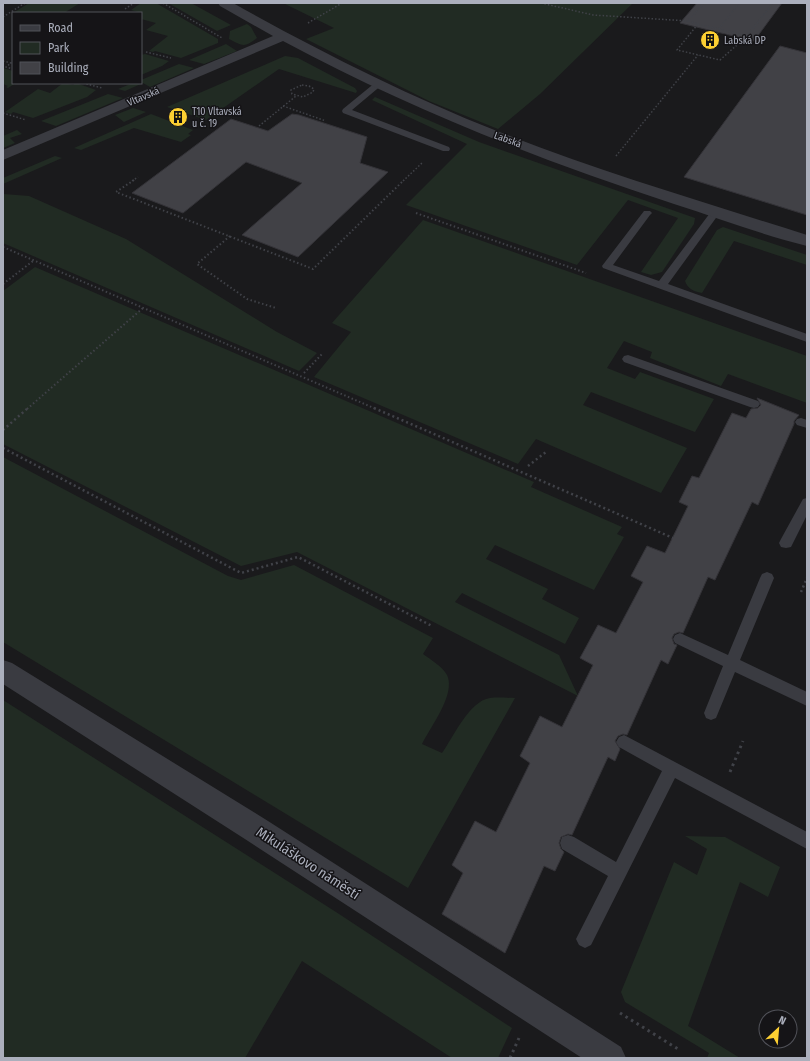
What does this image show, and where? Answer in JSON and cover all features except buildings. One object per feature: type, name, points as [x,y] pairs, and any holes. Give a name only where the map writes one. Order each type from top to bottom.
[{"type":"street","name":"Labská","points":[[224,3],[284,36],[379,84],[410,99],[493,134],[602,174],[807,241]]},
{"type":"street","name":"Vltavská","points":[[3,155],[284,36]]},
{"type":"street","name":"Mikuláškovo náměstí","points":[[3,671],[258,831],[610,1058]]},
{"type":"lane","points":[[379,84],[346,111],[446,149]]},
{"type":"lane","points":[[661,286],[716,212]]},
{"type":"lane","points":[[647,213],[607,266],[807,338]]},
{"type":"lane","points":[[628,358],[754,404]]},
{"type":"lane","points":[[786,543],[807,503]]},
{"type":"lane","points":[[711,713],[767,578]]},
{"type":"lane","points":[[680,639],[807,699]]},
{"type":"lane","points":[[624,742],[807,841]]},
{"type":"lane","points":[[585,939],[672,768]]},
{"type":"lane","points":[[568,843],[619,873]]},
{"type":"path","points":[[3,17],[25,3]]},
{"type":"path","points":[[125,9],[134,3]]},
{"type":"path","points":[[163,3],[227,41]]},
{"type":"path","points":[[284,36],[342,3]]},
{"type":"path","points":[[541,3],[593,15],[688,21],[747,36]]},
{"type":"path","points":[[688,21],[704,3]]},
{"type":"path","points":[[718,29],[739,3]]},
{"type":"path","points":[[698,24],[677,50],[720,60],[747,36],[773,3]]},
{"type":"path","points":[[146,52],[152,53]]},
{"type":"path","points":[[602,174],[698,55]]},
{"type":"path","points":[[3,61],[11,63],[6,67],[12,69]]},
{"type":"path","points":[[259,126],[296,96],[309,96],[314,92],[314,89],[306,85],[295,87],[291,92],[296,96]]},
{"type":"path","points":[[3,113],[9,115]]},
{"type":"path","points":[[138,177],[116,192],[313,269],[424,161]]},
{"type":"path","points":[[230,236],[197,264],[247,299],[276,308]]},
{"type":"path","points":[[3,247],[673,538]]},
{"type":"path","points":[[3,284],[33,260]]},
{"type":"path","points":[[3,430],[143,308]]},
{"type":"path","points":[[304,373],[322,354]]},
{"type":"path","points":[[3,448],[241,573],[298,558],[432,626]]},
{"type":"path","points":[[528,466],[546,452]]},
{"type":"path","points":[[801,592],[807,578]]},
{"type":"path","points":[[729,774],[743,741]]},
{"type":"path","points":[[620,1013],[678,1049]]},
{"type":"green space","points":[[29,3],[80,3],[66,12],[15,12]]},
{"type":"green space","points":[[141,3],[156,3],[218,39],[218,43],[181,58],[155,51],[149,51],[168,36],[146,30],[156,23],[142,19],[142,12],[131,10]]},
{"type":"green space","points":[[168,3],[191,3],[231,25],[217,31]]},
{"type":"green space","points":[[283,3],[633,3],[540,94],[498,129],[429,101],[306,39],[334,28]]},
{"type":"green space","points":[[247,24],[251,27],[257,38],[246,45],[229,39],[230,31]]},
{"type":"green space","points":[[226,44],[237,51],[204,64],[189,60]]},
{"type":"green space","points":[[145,54],[169,61],[162,66],[142,75],[142,55]]},
{"type":"green space","points":[[285,56],[298,58],[355,88],[357,91],[356,93],[279,69],[206,120],[167,107]]},
{"type":"green space","points":[[179,64],[194,68],[150,87],[142,83],[142,80]]},
{"type":"green space","points":[[3,68],[12,71],[12,84],[14,84],[8,88],[6,87],[8,86],[3,84]]},
{"type":"green space","points":[[62,84],[79,84],[96,90],[87,97],[33,118],[13,112],[11,114],[5,112],[38,89],[50,93]]},
{"type":"green space","points":[[130,84],[141,84],[125,91],[118,89]]},
{"type":"green space","points":[[108,94],[123,98],[56,126],[41,121]]},
{"type":"green space","points":[[375,97],[479,142],[695,218],[694,224],[662,272],[651,275],[641,272],[678,218],[628,200],[577,265],[406,205],[467,144],[372,100]]},
{"type":"green space","points":[[133,108],[146,112],[124,122],[115,115]]},
{"type":"green space","points":[[151,114],[193,130],[188,134],[191,135],[181,142],[134,128],[81,150],[74,148]]},
{"type":"green space","points":[[17,130],[22,134],[10,138],[15,143],[3,148],[3,136]]},
{"type":"green space","points":[[55,156],[62,158],[3,184],[3,178]]},
{"type":"green space","points":[[3,194],[29,196],[126,239],[277,332],[317,353],[299,371],[3,243]]},
{"type":"green space","points":[[423,220],[807,356],[807,403],[728,374],[721,386],[650,358],[652,352],[624,341],[607,368],[635,379],[640,372],[714,399],[695,432],[591,392],[583,405],[687,448],[661,493],[536,439],[518,464],[314,377],[351,332],[332,323]]},
{"type":"green space","points":[[723,227],[807,255],[807,265],[734,241],[702,293],[689,288],[685,281],[717,230]]},
{"type":"green space","points":[[35,267],[534,482],[531,487],[622,527],[617,534],[624,537],[594,590],[495,545],[486,559],[548,589],[542,599],[579,618],[565,644],[462,593],[455,602],[559,655],[578,696],[297,552],[241,566],[3,444],[3,291]]},
{"type":"green space","points":[[3,457],[228,576],[241,580],[294,565],[433,638],[423,654],[436,663],[445,672],[449,683],[448,691],[441,710],[422,744],[442,753],[462,721],[475,706],[490,698],[515,698],[408,888],[3,642]]},
{"type":"green space","points":[[3,700],[336,912],[512,1028],[498,1058],[452,1058],[302,961],[245,1058],[3,1058]]},
{"type":"green space","points":[[685,836],[725,837],[780,867],[768,897],[740,882],[688,1026],[740,1058],[707,1058],[709,1053],[625,1002],[621,992],[674,862],[697,875],[707,849]]},
{"type":"place","name":"Labská DP","points":[[710,40]]},
{"type":"place","name":"T10 Vltavská u č. 19","points":[[178,117]]}]
